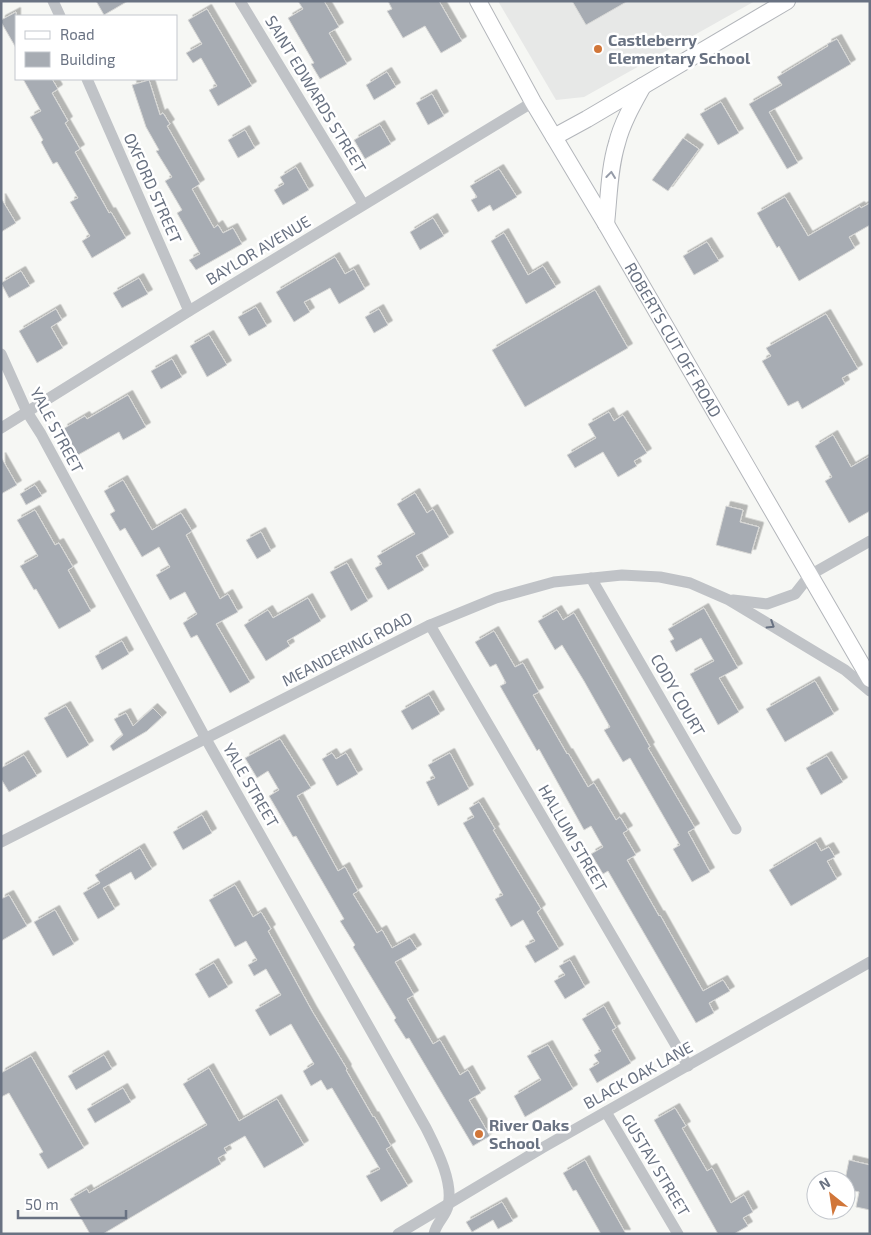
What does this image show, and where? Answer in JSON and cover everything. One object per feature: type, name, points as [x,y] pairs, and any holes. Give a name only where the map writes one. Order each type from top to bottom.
[{"type":"street","points":[[53,1],[60,15]]},
{"type":"street","name":"SAINT EDWARDS STREET","points":[[240,1],[363,204]]},
{"type":"street","name":"ROBERTS CUT OFF ROAD","points":[[478,1],[533,102],[606,224],[870,679]]},
{"type":"street","points":[[554,137],[787,1]]},
{"type":"street","name":"OXFORD STREET","points":[[87,80],[188,311]]},
{"type":"street","points":[[606,224],[611,173],[617,142],[625,121],[643,86]]},
{"type":"street","name":"BAYLOR AVENUE","points":[[1,428],[188,311],[533,102]]},
{"type":"street","name":"YALE STREET","points":[[1,354],[27,412],[41,434],[206,739],[426,1128],[438,1152],[448,1184],[449,1204]]},
{"type":"street","points":[[810,575],[870,541]]},
{"type":"street","name":"MEANDERING ROAD","points":[[1,842],[430,625],[496,598],[554,582],[622,575],[660,577],[690,583],[729,600],[845,670],[870,691]]},
{"type":"street","name":"MEANDERING ROAD","points":[[729,600],[767,604],[795,594],[810,575]]},
{"type":"street","name":"CODY COURT","points":[[591,578],[736,829]]},
{"type":"street","name":"HALLUM STREET","points":[[430,625],[688,1066]]},
{"type":"street","name":"BLACK OAK LANE","points":[[398,1234],[606,1112],[870,962]]},
{"type":"street","name":"GUSTAV STREET","points":[[606,1112],[678,1234]]},
{"type":"street","points":[[434,1234],[449,1204]]},
{"type":"shaded area","name":"Castleberry Elementary School","points":[[498,1],[755,1],[584,97],[556,100]]},
{"type":"building","points":[[96,1],[128,1],[104,15]]},
{"type":"building","points":[[298,1],[324,1],[339,27],[329,33],[347,64],[320,79],[311,64],[314,63],[288,18],[303,9]]},
{"type":"building","points":[[388,1],[439,1],[462,41],[441,53],[425,26],[403,38],[387,11],[392,9]]},
{"type":"building","points":[[572,1],[628,1],[586,25]]},
{"type":"building","points":[[207,9],[252,86],[218,106],[209,90],[217,86],[201,58],[193,63],[186,53],[202,44],[188,20]]},
{"type":"building","points":[[16,12],[15,46],[1,22],[1,20]]},
{"type":"building","points":[[837,39],[851,64],[769,112],[798,163],[787,169],[749,104],[782,85],[777,77]]},
{"type":"building","points":[[387,72],[396,87],[374,100],[366,85]]},
{"type":"building","points":[[24,80],[53,80],[58,89],[52,93],[68,121],[65,123],[80,149],[75,152],[109,213],[111,212],[126,238],[92,258],[82,241],[90,236],[70,202],[78,198],[57,162],[53,164],[41,142],[43,140],[30,117],[41,111]]},
{"type":"building","points":[[149,80],[160,115],[163,113],[170,124],[167,126],[200,184],[192,189],[214,228],[218,225],[223,233],[233,228],[242,244],[196,270],[189,260],[200,254],[177,213],[182,210],[165,181],[172,177],[156,151],[159,150],[146,127],[132,85]]},
{"type":"building","points":[[432,94],[444,116],[428,125],[416,103]]},
{"type":"building","points":[[721,102],[739,133],[718,145],[700,114]]},
{"type":"building","points":[[380,125],[391,144],[365,159],[354,140]]},
{"type":"building","points":[[245,130],[255,148],[238,158],[228,140]]},
{"type":"building","points":[[683,138],[699,149],[668,191],[652,180]]},
{"type":"building","points":[[296,167],[309,190],[283,205],[274,190],[284,184],[280,177]]},
{"type":"building","points":[[499,169],[517,197],[493,211],[490,205],[478,212],[471,200],[477,197],[470,186]]},
{"type":"building","points":[[785,197],[808,236],[860,206],[861,208],[870,203],[870,225],[849,237],[855,248],[799,281],[757,213]]},
{"type":"building","points":[[1,198],[16,223],[1,232]]},
{"type":"building","points":[[433,218],[444,236],[420,250],[410,232]]},
{"type":"building","points":[[504,233],[528,275],[543,266],[556,287],[526,304],[491,241]]},
{"type":"building","points":[[707,242],[719,261],[694,275],[683,256]]},
{"type":"building","points":[[335,257],[345,274],[354,269],[365,289],[339,304],[330,288],[304,302],[310,312],[294,322],[276,292]]},
{"type":"building","points":[[21,271],[30,286],[9,298],[1,283]]},
{"type":"building","points":[[139,278],[148,294],[122,308],[113,293]]},
{"type":"building","points":[[595,290],[628,348],[525,407],[492,350]]},
{"type":"building","points":[[256,307],[267,326],[249,336],[238,317]]},
{"type":"building","points":[[56,309],[62,320],[51,327],[63,348],[37,363],[19,331]]},
{"type":"building","points":[[379,309],[388,325],[374,333],[365,317]]},
{"type":"building","points":[[826,314],[858,369],[842,378],[845,384],[802,409],[798,401],[788,406],[762,361],[771,356],[766,348]]},
{"type":"building","points":[[209,335],[227,365],[207,377],[190,346]]},
{"type":"building","points":[[172,359],[182,377],[161,389],[151,371]]},
{"type":"building","points":[[128,395],[146,427],[123,440],[119,432],[78,455],[63,429],[85,416],[87,419]]},
{"type":"building","points":[[609,412],[614,421],[623,415],[647,453],[634,461],[637,466],[618,477],[603,452],[575,468],[567,455],[596,438],[588,424]]},
{"type":"building","points":[[833,435],[851,467],[870,456],[870,511],[849,523],[825,481],[832,477],[815,446]]},
{"type":"building","points":[[1,457],[17,485],[1,494]]},
{"type":"building","points":[[123,480],[152,530],[181,513],[192,531],[186,535],[220,599],[228,594],[238,612],[216,624],[250,682],[230,693],[197,635],[191,638],[183,623],[197,614],[185,592],[170,600],[156,575],[170,567],[159,547],[142,557],[125,528],[120,531],[110,514],[115,511],[104,491]]},
{"type":"building","points":[[35,485],[42,496],[26,505],[20,494]]},
{"type":"building","points":[[415,493],[427,513],[433,509],[449,537],[416,556],[424,570],[388,590],[375,568],[382,564],[377,556],[415,534],[397,504]]},
{"type":"building","points":[[726,506],[743,510],[740,522],[759,527],[751,554],[716,545]]},
{"type":"building","points":[[35,510],[55,545],[59,543],[73,567],[68,570],[91,611],[59,629],[20,566],[38,556],[17,520]]},
{"type":"building","points":[[261,532],[271,551],[257,559],[246,540]]},
{"type":"building","points":[[347,563],[368,601],[351,611],[330,572]]},
{"type":"building","points":[[308,598],[321,621],[287,641],[290,646],[266,661],[244,625],[268,610],[273,618]]},
{"type":"building","points":[[704,608],[738,668],[719,678],[739,712],[718,725],[690,674],[714,661],[701,638],[676,652],[670,641],[674,639],[668,629]]},
{"type":"building","points":[[557,610],[563,620],[574,613],[650,747],[648,748],[695,828],[688,832],[710,872],[692,882],[673,849],[680,845],[630,758],[623,762],[604,730],[610,727],[584,681],[562,645],[555,650],[538,621]]},
{"type":"building","points":[[494,631],[515,667],[523,663],[539,692],[533,695],[588,787],[594,783],[616,820],[620,817],[628,830],[623,833],[636,855],[627,860],[703,991],[723,980],[730,991],[709,1003],[714,1013],[696,1023],[608,871],[603,874],[591,854],[603,847],[591,826],[584,830],[539,749],[537,751],[500,686],[506,683],[496,664],[490,667],[475,642]]},
{"type":"building","points":[[122,641],[129,654],[102,670],[95,656]]},
{"type":"building","points":[[815,681],[834,714],[785,742],[766,709]]},
{"type":"building","points":[[429,695],[440,714],[412,730],[401,711]]},
{"type":"building","points":[[66,706],[89,745],[67,758],[44,718]]},
{"type":"building","points":[[153,708],[162,717],[147,731],[113,751],[110,746],[123,735],[114,719],[126,713],[133,726]]},
{"type":"building","points":[[280,739],[311,788],[297,796],[338,871],[345,867],[358,891],[353,894],[377,933],[382,930],[392,948],[410,938],[417,949],[395,962],[414,995],[407,999],[433,1044],[440,1040],[460,1075],[468,1070],[481,1093],[469,1100],[490,1136],[473,1146],[409,1038],[406,1039],[394,1020],[396,1018],[353,947],[355,945],[340,921],[344,919],[296,836],[293,837],[269,796],[279,790],[268,771],[257,778],[245,758]]},
{"type":"building","points":[[332,753],[336,759],[346,753],[358,774],[337,786],[322,759]]},
{"type":"building","points":[[450,753],[469,789],[438,806],[426,782],[435,778],[428,765]]},
{"type":"building","points":[[24,755],[37,776],[9,792],[1,779],[1,768]]},
{"type":"building","points":[[827,756],[843,782],[821,795],[806,768]]},
{"type":"building","points":[[479,802],[495,829],[493,830],[541,909],[537,912],[559,949],[535,963],[525,946],[535,941],[523,920],[511,927],[495,899],[503,895],[463,823],[474,817],[469,808]]},
{"type":"building","points":[[202,815],[212,833],[183,850],[173,832]]},
{"type":"building","points":[[816,842],[821,851],[829,847],[835,857],[827,861],[837,879],[791,906],[769,870]]},
{"type":"building","points":[[140,848],[152,869],[135,880],[131,872],[103,888],[115,909],[98,919],[83,893],[100,883],[95,875]]},
{"type":"building","points":[[235,885],[253,917],[261,912],[271,929],[268,931],[312,1011],[391,1146],[386,1149],[408,1186],[381,1202],[366,1176],[380,1169],[332,1088],[327,1090],[321,1080],[311,1086],[303,1071],[314,1064],[291,1024],[270,1036],[255,1010],[281,995],[266,969],[254,976],[248,965],[257,960],[246,941],[235,947],[209,900]]},
{"type":"building","points":[[9,895],[27,926],[1,941],[1,899]]},
{"type":"building","points":[[55,910],[74,944],[53,956],[34,922]]},
{"type":"building","points":[[570,960],[585,987],[565,999],[554,981],[565,975],[559,966]]},
{"type":"building","points":[[214,963],[228,987],[209,998],[195,974]]},
{"type":"building","points":[[604,1006],[616,1028],[612,1030],[631,1063],[597,1083],[589,1069],[599,1063],[594,1055],[601,1051],[582,1019]]},
{"type":"building","points":[[548,1045],[573,1089],[525,1117],[514,1096],[541,1080],[527,1056]]},
{"type":"building","points":[[104,1055],[112,1069],[76,1090],[68,1076]]},
{"type":"building","points":[[31,1056],[84,1148],[48,1169],[39,1154],[43,1152],[9,1093],[1,1097],[1,1073]]},
{"type":"building","points":[[209,1068],[239,1121],[277,1099],[304,1145],[264,1168],[245,1136],[224,1148],[227,1153],[218,1158],[221,1164],[103,1234],[90,1234],[70,1199],[87,1189],[89,1193],[207,1125],[183,1084]]},
{"type":"building","points":[[123,1088],[131,1102],[95,1123],[87,1109]]},
{"type":"building","points":[[675,1108],[686,1126],[682,1128],[707,1171],[712,1168],[731,1203],[744,1195],[753,1212],[743,1218],[748,1226],[734,1234],[718,1234],[654,1120]]},
{"type":"building","points":[[585,1160],[626,1234],[601,1234],[576,1190],[573,1191],[563,1173]]},
{"type":"building","points":[[849,1160],[870,1165],[870,1210],[856,1207],[859,1192],[856,1191],[856,1170],[847,1170]]},
{"type":"building","points":[[502,1202],[513,1221],[498,1229],[493,1220],[472,1232],[466,1222]]},
{"type":"place","name":"Castleberry Elementary School","points":[[598,49]]},
{"type":"place","name":"River Oaks School","points":[[479,1134]]}]
